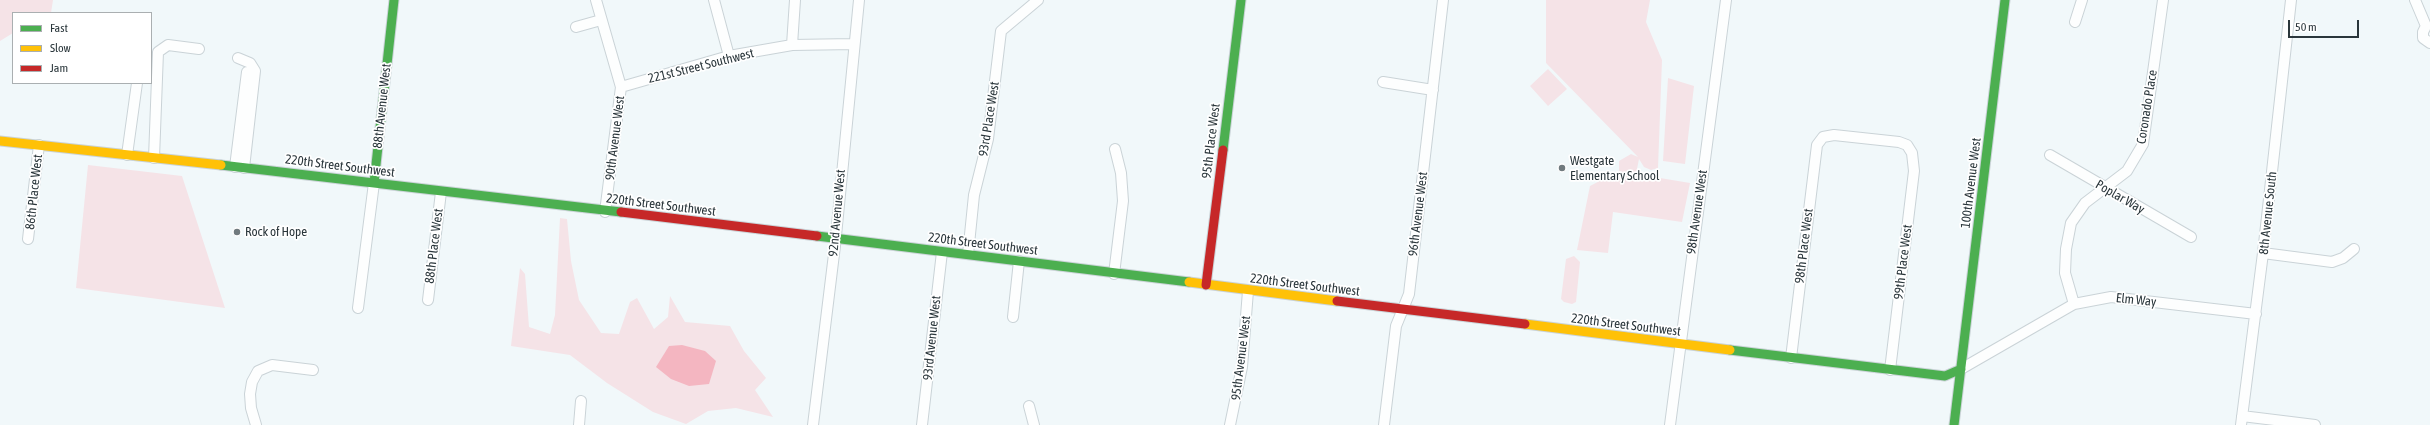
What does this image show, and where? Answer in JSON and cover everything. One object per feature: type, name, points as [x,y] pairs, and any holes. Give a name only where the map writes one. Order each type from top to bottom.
[{"type":"main road","name":"88th Avenue West","points":[[374,183],[394,0]]},
{"type":"main road","name":"95th Place West","points":[[1206,285],[1241,0]]},
{"type":"main road","name":"100th Avenue West","points":[[1954,425],[2005,0]]},
{"type":"main road","name":"220th Street Southwest","points":[[0,141],[239,167],[605,212],[968,254],[1248,291],[1890,370],[1945,376],[1961,369]]},
{"type":"street","name":"90th Avenue West","points":[[596,0],[621,87],[605,212]]},
{"type":"street","points":[[714,0],[729,56]]},
{"type":"street","points":[[792,45],[795,0]]},
{"type":"street","name":"92nd Avenue West","points":[[814,425],[859,0]]},
{"type":"street","name":"93rd Place West","points":[[968,254],[974,196],[988,139],[1001,31],[1038,0]]},
{"type":"street","name":"96th Avenue West","points":[[1384,425],[1396,326],[1408,298],[1443,0]]},
{"type":"street","name":"98th Avenue West","points":[[1670,425],[1726,0]]},
{"type":"street","points":[[2075,22],[2082,0]]},
{"type":"street","name":"Coronado Place","points":[[2074,304],[2065,273],[2066,249],[2071,224],[2085,203],[2106,189],[2128,171],[2143,144],[2163,0]]},
{"type":"street","name":"8th Avenue South","points":[[2242,420],[2256,314],[2291,0]]},
{"type":"street","points":[[2415,0],[2428,26],[2423,32],[2424,38],[2430,43]]},
{"type":"street","points":[[576,27],[601,20]]},
{"type":"street","name":"221st Street Southwest","points":[[621,87],[729,56],[792,45],[854,44]]},
{"type":"street","points":[[154,158],[158,52],[168,45],[199,49]]},
{"type":"street","points":[[238,58],[250,62],[255,71],[239,167]]},
{"type":"street","points":[[239,167],[246,72]]},
{"type":"street","points":[[1383,82],[1433,90]]},
{"type":"street","points":[[127,155],[137,84]]},
{"type":"street","name":"98th Place West","points":[[1791,358],[1815,154],[1818,145],[1823,137],[1845,135],[1899,142],[1907,145],[1912,153]]},
{"type":"street","name":"86th Place West","points":[[28,239],[39,145]]},
{"type":"street","points":[[1114,274],[1123,201],[1121,173],[1115,149]]},
{"type":"street","name":"99th Place West","points":[[1890,370],[1914,171],[1912,153]]},
{"type":"street","name":"Poplar Way","points":[[2050,155],[2106,189],[2191,237]]},
{"type":"street","name":"88th Avenue West","points":[[358,308],[374,183]]},
{"type":"street","name":"88th Place West","points":[[428,300],[441,192]]},
{"type":"street","points":[[2263,253],[2332,262],[2343,258],[2354,249]]},
{"type":"street","name":"93rd Avenue West","points":[[922,425],[942,252]]},
{"type":"street","points":[[1013,317],[1019,261]]},
{"type":"street","name":"95th Avenue West","points":[[1230,425],[1242,367],[1248,291]]},
{"type":"street","name":"Elm Way","points":[[1961,369],[2074,304],[2111,297],[2256,314]]},
{"type":"street","points":[[256,425],[251,408],[250,394],[252,382],[258,371],[272,365],[314,370]]},
{"type":"street","points":[[578,425],[581,401]]},
{"type":"street","points":[[1029,406],[1034,425]]},
{"type":"street","points":[[2242,420],[2315,425]]},
{"type":"shaded area","points":[[0,0],[53,0],[51,12],[12,12],[12,34],[0,41]]},
{"type":"shaded area","points":[[1546,0],[1650,0],[1646,22],[1662,60],[1658,168],[1651,170],[1644,167],[1639,159],[1636,174],[1690,183],[1682,222],[1613,212],[1608,253],[1577,250],[1590,186],[1619,171],[1619,161],[1631,154],[1638,157],[1546,63]]},
{"type":"shaded area","points":[[1548,69],[1567,89],[1548,106],[1530,86]]},
{"type":"shaded area","points":[[1668,78],[1694,86],[1685,164],[1663,161]]},
{"type":"shaded area","points":[[88,165],[182,176],[225,308],[76,288]]},
{"type":"shaded area","points":[[560,218],[567,219],[571,261],[579,300],[601,333],[619,334],[630,302],[637,298],[654,329],[668,317],[670,296],[685,322],[730,326],[744,351],[766,378],[755,390],[773,417],[736,408],[708,411],[686,424],[653,412],[607,383],[570,355],[511,346],[520,268],[525,274],[529,327],[550,334],[555,315]]},
{"type":"shaded area","points":[[1574,256],[1580,262],[1576,302],[1572,304],[1564,302],[1561,299],[1566,259]]},
{"type":"shaded area","points":[[682,345],[705,351],[716,361],[709,384],[689,386],[671,379],[656,367],[669,346]]},
{"type":"traffic: fast","points":[[374,183],[394,0]]},
{"type":"traffic: fast","points":[[1223,150],[1241,0]]},
{"type":"traffic: fast","points":[[1954,425],[2005,0]]},
{"type":"traffic: fast","points":[[221,165],[621,212]]},
{"type":"traffic: fast","points":[[817,236],[1189,282]]},
{"type":"traffic: fast","points":[[1730,350],[1945,376],[1961,369]]},
{"type":"traffic: slow","points":[[0,141],[221,165]]},
{"type":"traffic: slow","points":[[1189,282],[1337,301]]},
{"type":"traffic: slow","points":[[1525,324],[1730,350]]},
{"type":"traffic: jam","points":[[1206,285],[1223,150]]},
{"type":"traffic: jam","points":[[621,212],[817,236]]},
{"type":"traffic: jam","points":[[1337,301],[1525,324]]},
{"type":"place","name":"Westgate Elementary School","points":[[1562,168]]},
{"type":"place","name":"Rock of Hope","points":[[237,232]]}]
